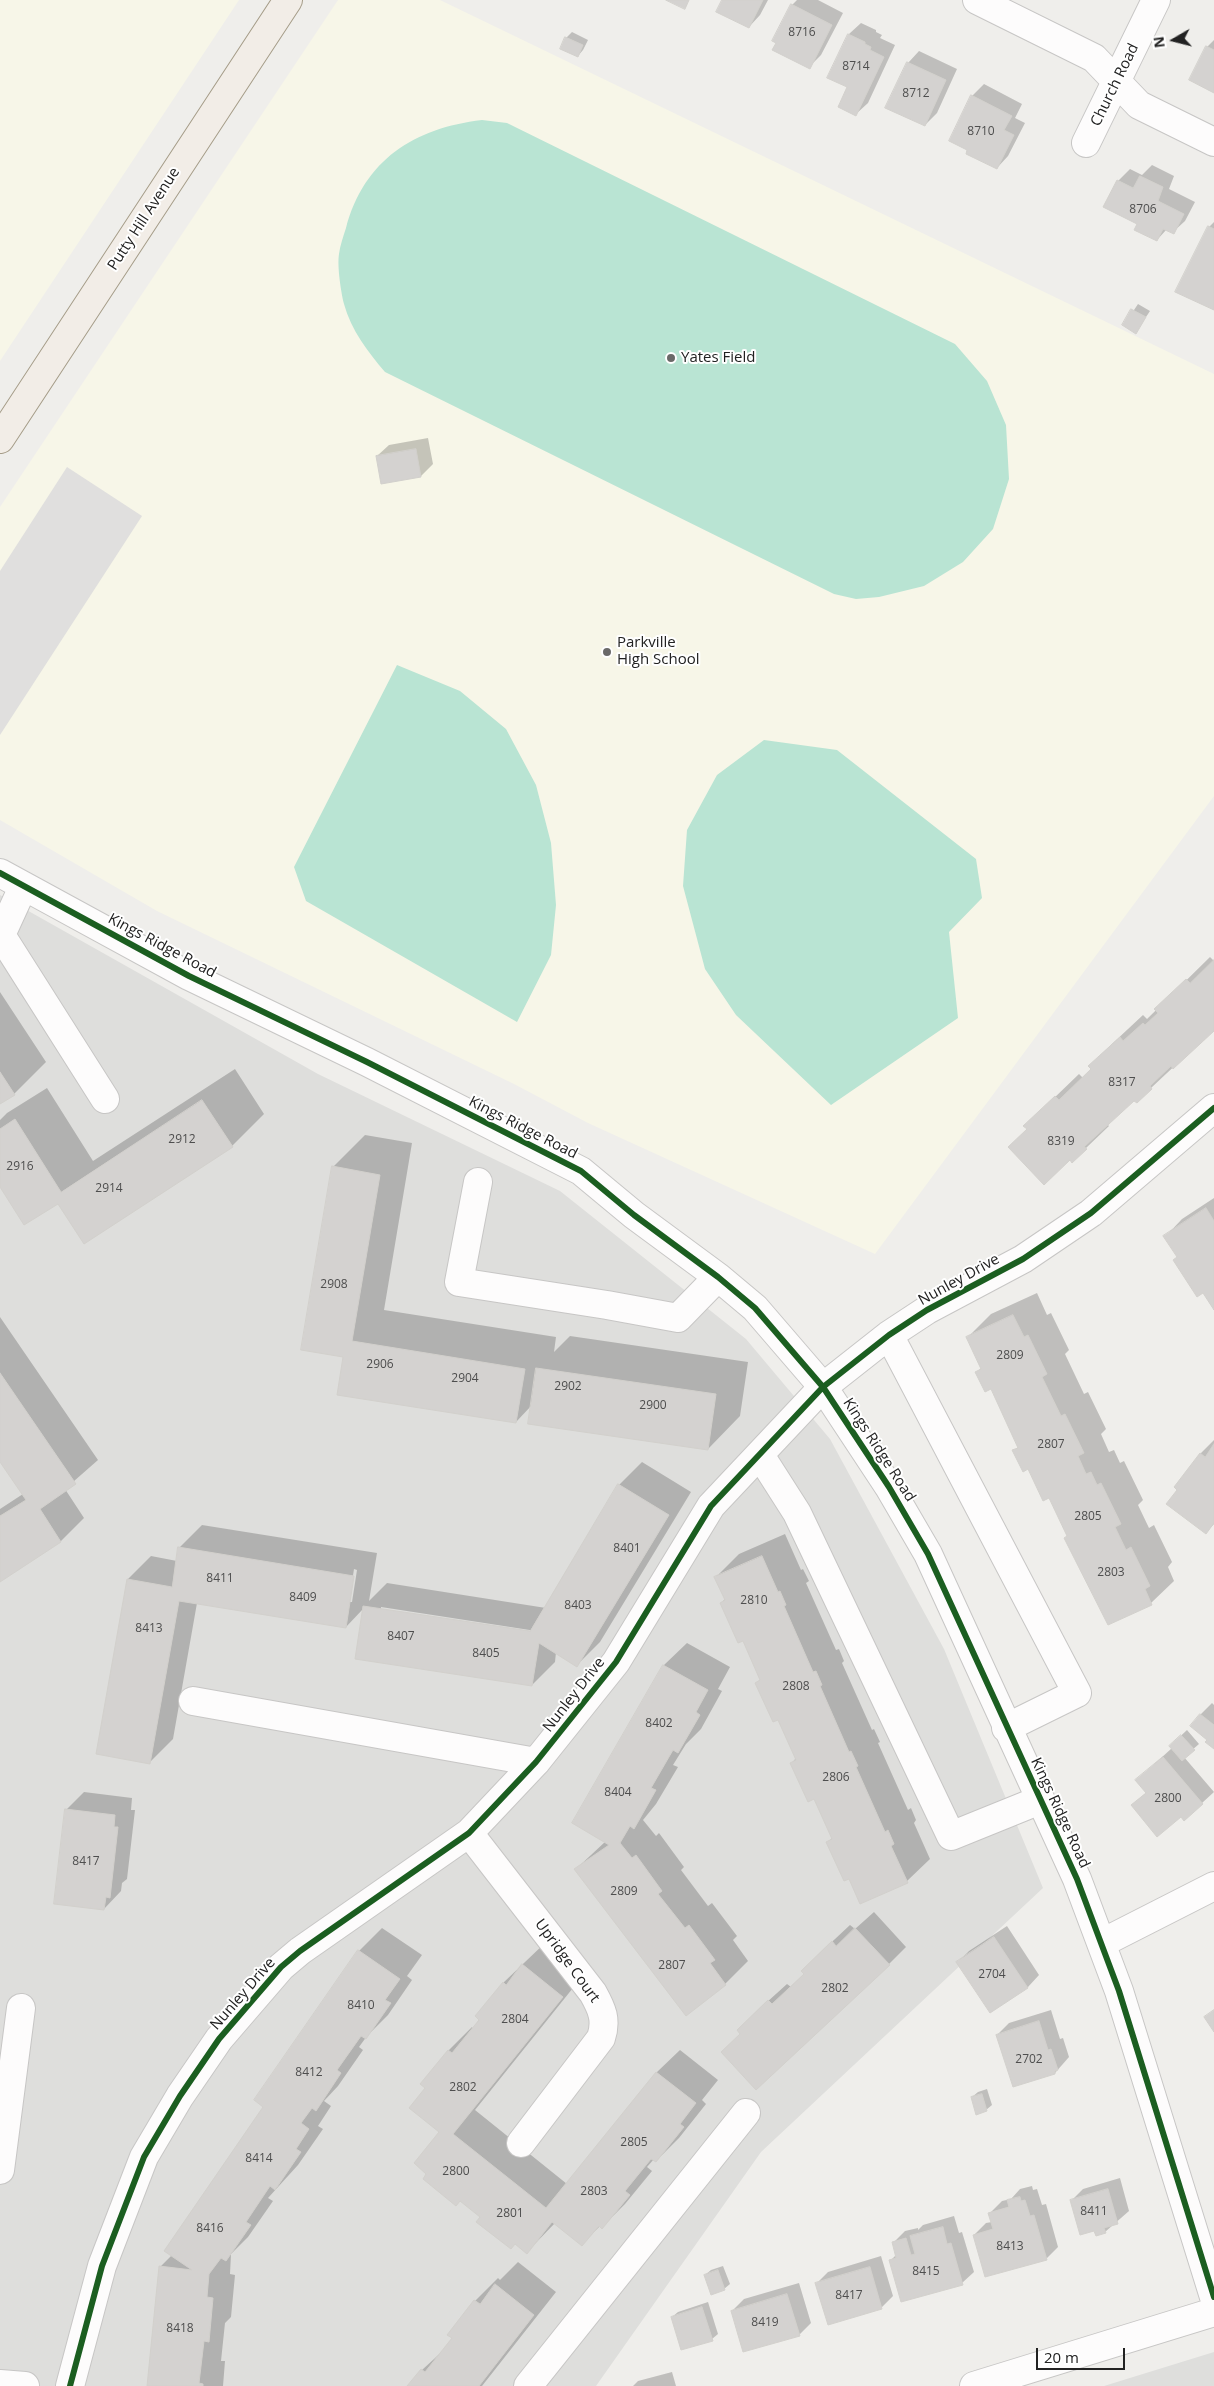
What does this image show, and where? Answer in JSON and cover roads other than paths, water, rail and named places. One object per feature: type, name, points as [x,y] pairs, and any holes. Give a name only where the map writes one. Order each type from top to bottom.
[{"type":"main road","name":"Putty Hill Avenue","points":[[0,439],[288,0]]},
{"type":"street","points":[[977,0],[1094,58],[1139,105],[1214,142]]},
{"type":"street","name":"Church Road","points":[[1086,143],[1156,0]]},
{"type":"street","name":"Kings Ridge Road","points":[[0,873],[190,976],[367,1062],[581,1171],[634,1215],[718,1277],[755,1308],[823,1387],[889,1487],[928,1554],[1006,1728],[1077,1879],[1102,1943],[1214,2298]]},
{"type":"street","points":[[23,887],[1,935],[105,1099]]},
{"type":"street","name":"Nunley Drive","points":[[70,2386],[102,2266],[144,2157],[180,2096],[219,2039],[281,1967],[300,1951],[469,1833],[536,1762],[616,1662],[711,1506],[823,1387],[889,1335],[927,1310],[1045,1246],[1091,1213],[1213,1111]]},
{"type":"street","points":[[478,1182],[460,1282],[678,1318],[718,1277]]},
{"type":"street","points":[[889,1335],[1077,1694],[1006,1728]]},
{"type":"street","points":[[760,1455],[798,1513],[951,1836],[1040,1800]]},
{"type":"street","points":[[193,1701],[536,1762]]},
{"type":"street","name":"Upridge Court","points":[[469,1833],[593,1993],[604,2013],[605,2026],[601,2038],[521,2143]]},
{"type":"street","points":[[1102,1943],[1214,1886]]},
{"type":"street","points":[[0,2170],[21,2008]]},
{"type":"street","points":[[528,2386],[746,2113]]},
{"type":"street","points":[[974,2386],[1214,2312]]},
{"type":"street","points":[[0,2384],[25,2386]]},
{"type":"place","name":"Yates Field","points":[[671,358]]},
{"type":"place","name":"Parkville High School","points":[[607,652]]}]
